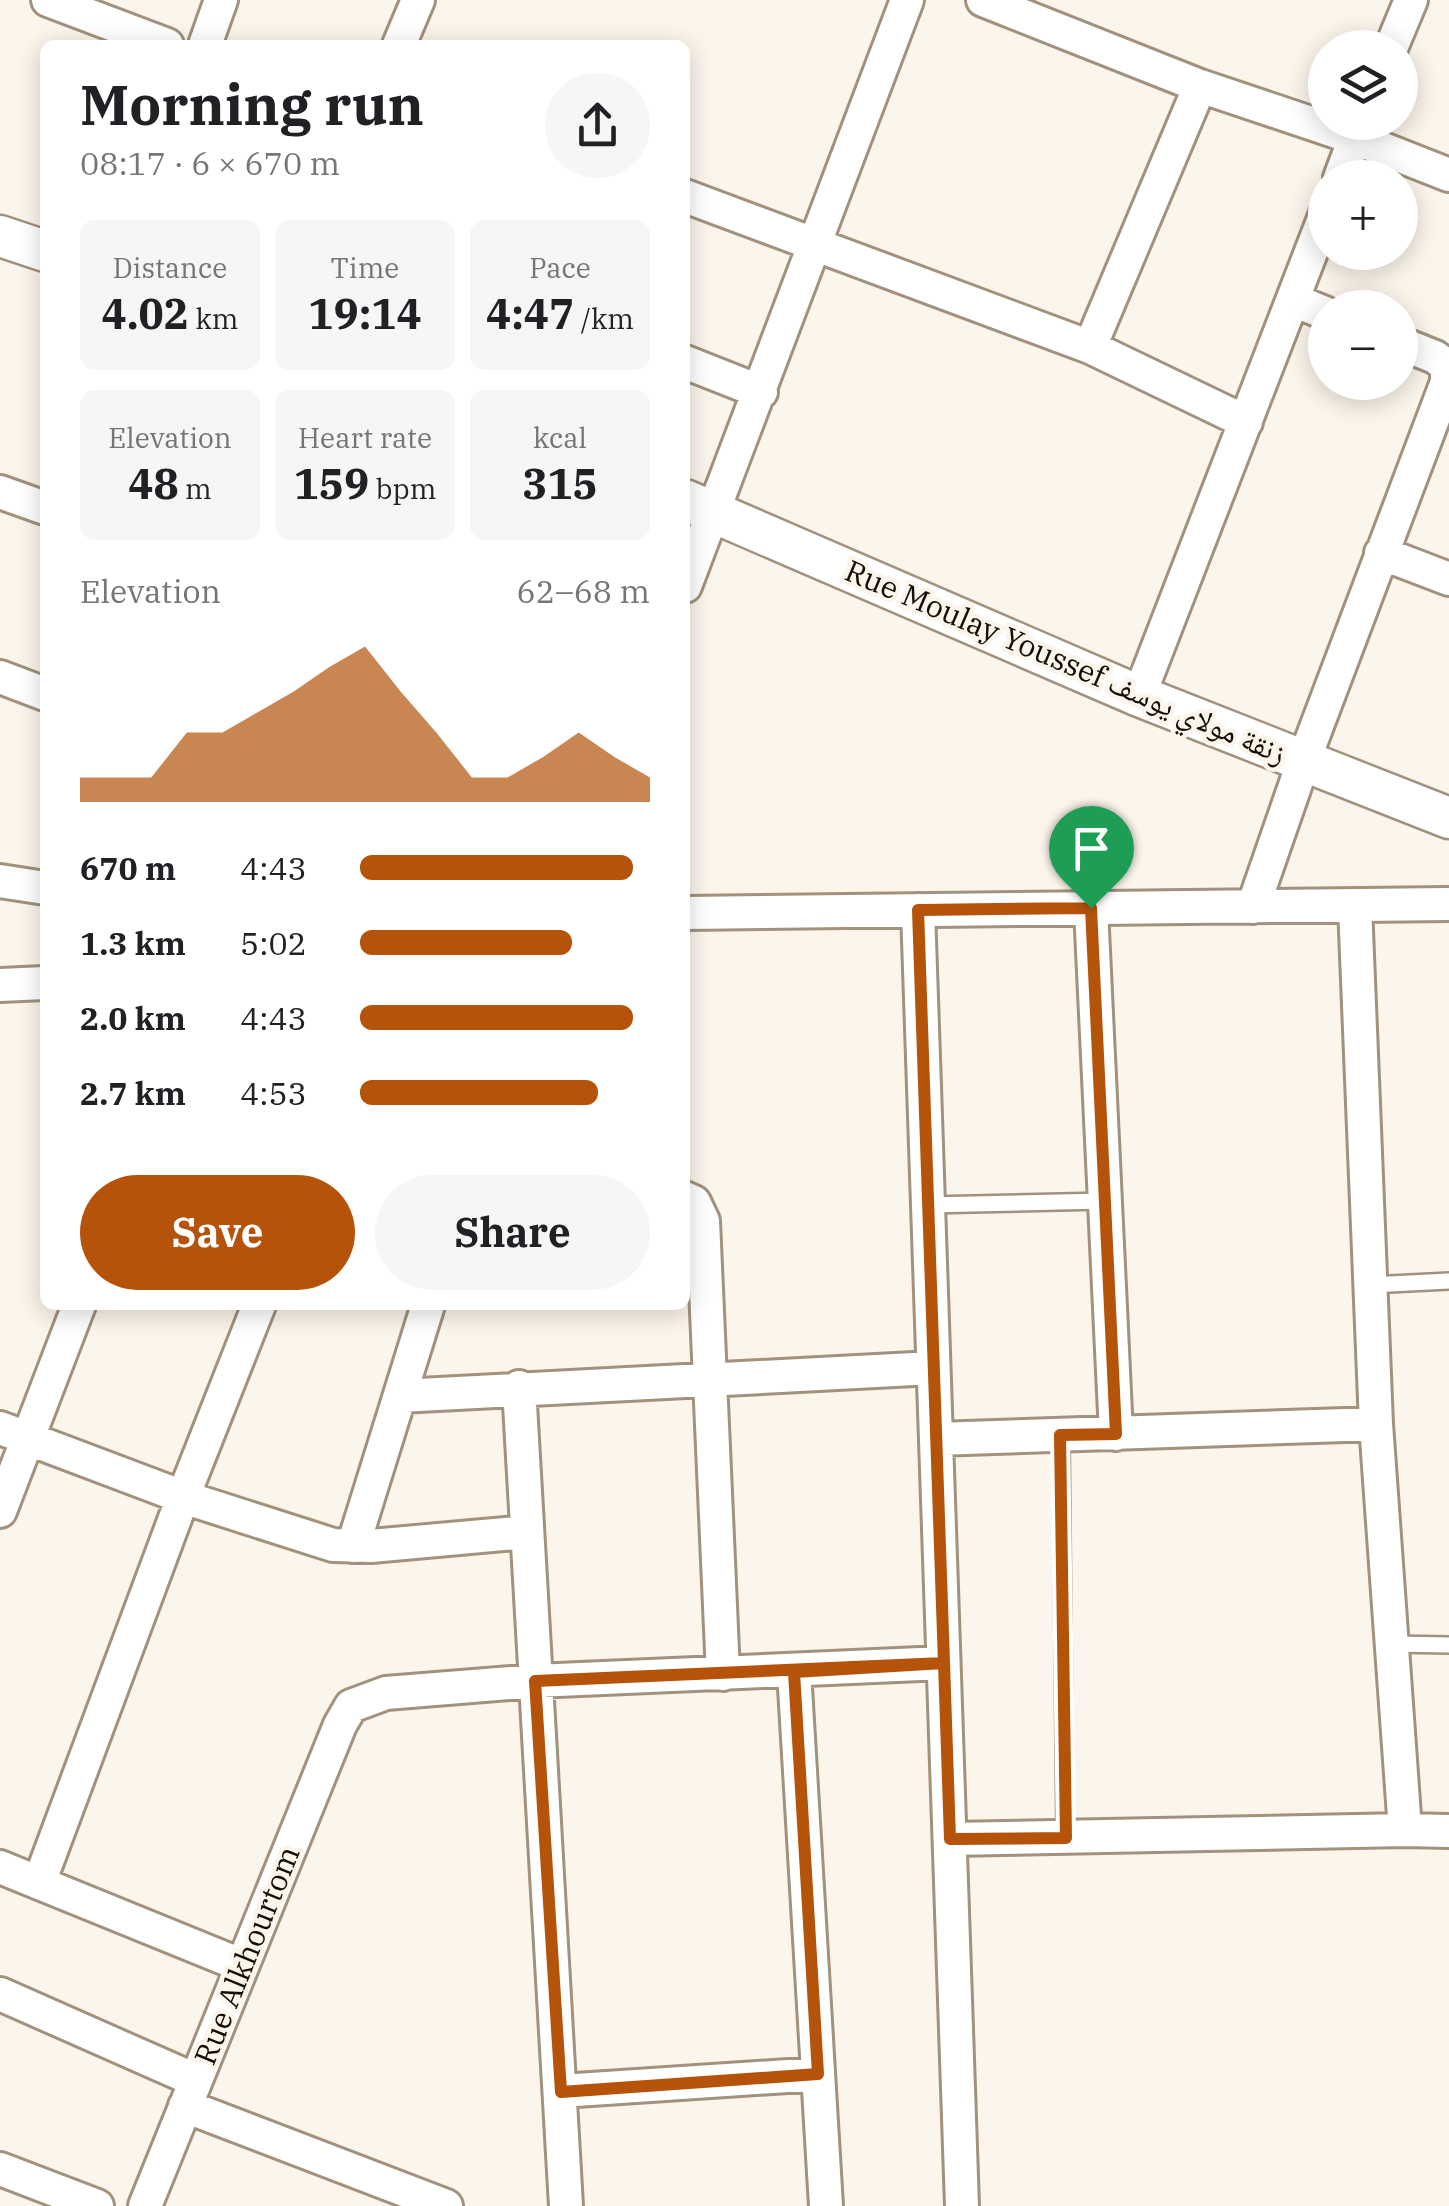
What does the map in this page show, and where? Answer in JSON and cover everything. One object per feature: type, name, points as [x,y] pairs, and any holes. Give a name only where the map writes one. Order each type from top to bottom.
[{"type":"street","points":[[48,0],[154,40]]},
{"type":"street","points":[[206,40],[221,0]]},
{"type":"street","points":[[401,40],[418,0]]},
{"type":"street","points":[[690,559],[700,506],[761,392],[906,0]]},
{"type":"street","points":[[983,0],[1200,86],[1308,116]]},
{"type":"street","points":[[1399,30],[1411,0]]},
{"type":"street","points":[[1090,347],[1200,86]]},
{"type":"street","points":[[1378,140],[1449,175]]},
{"type":"street","points":[[690,198],[1090,347],[1246,422]]},
{"type":"street","points":[[0,236],[40,249]]},
{"type":"street","points":[[1139,696],[1308,261]]},
{"type":"street","points":[[1293,300],[1308,306]]},
{"type":"street","points":[[1253,907],[1381,553],[1444,403],[1448,366],[1418,350]]},
{"type":"street","points":[[690,364],[761,392]]},
{"type":"street","points":[[0,492],[40,506]]},
{"type":"street","name":"Rue Moulay Youssef زنقة مولاي يوسف","points":[[700,506],[1139,696],[1449,818]]},
{"type":"street","points":[[1381,553],[1449,579]]},
{"type":"street","points":[[0,677],[40,692]]},
{"type":"street","points":[[0,880],[40,887]]},
{"type":"street","points":[[690,913],[1449,904]]},
{"type":"street","points":[[1355,906],[1376,1424],[1405,1830]]},
{"type":"street","points":[[1091,908],[1116,1434]]},
{"type":"street","points":[[918,910],[962,2206]]},
{"type":"street","points":[[0,985],[40,983]]},
{"type":"street","points":[[690,1200],[702,1221],[723,1674]]},
{"type":"street","points":[[0,1511],[14,1434],[76,1310]]},
{"type":"street","points":[[39,1883],[257,1310]]},
{"type":"street","points":[[353,1546],[426,1310]]},
{"type":"street","points":[[400,1396],[933,1368]]},
{"type":"street","points":[[520,1388],[566,2206]]},
{"type":"street","points":[[936,1439],[1376,1424]]},
{"type":"street","points":[[14,1434],[183,1497],[332,1544],[353,1546],[527,1532]]},
{"type":"street","points":[[535,1681],[944,1663]]},
{"type":"street","points":[[794,1672],[826,2206]]},
{"type":"street","name":"Rue Alkhourtom","points":[[145,2206],[240,1965],[351,1706],[386,1692],[535,1681]]},
{"type":"street","points":[[950,1839],[1449,1831]]},
{"type":"street","points":[[0,1867],[240,1965]]},
{"type":"street","points":[[0,1994],[190,2093],[446,2206]]},
{"type":"street","points":[[561,2092],[818,2074]]},
{"type":"street","points":[[0,2168],[85,2204]]},
{"type":"lane","points":[[928,1205],[1104,1201]]},
{"type":"lane","points":[[1370,1285],[1449,1281]]},
{"type":"lane","points":[[1060,1435],[1066,1838]]},
{"type":"lane","points":[[1392,1644],[1449,1645]]},
{"type":"route","points":[[1091,908],[918,910],[944,1663],[535,1681],[561,2092],[818,2074],[794,1672],[944,1663],[950,1839],[1066,1838],[1060,1435],[1116,1434],[1091,908]]}]
